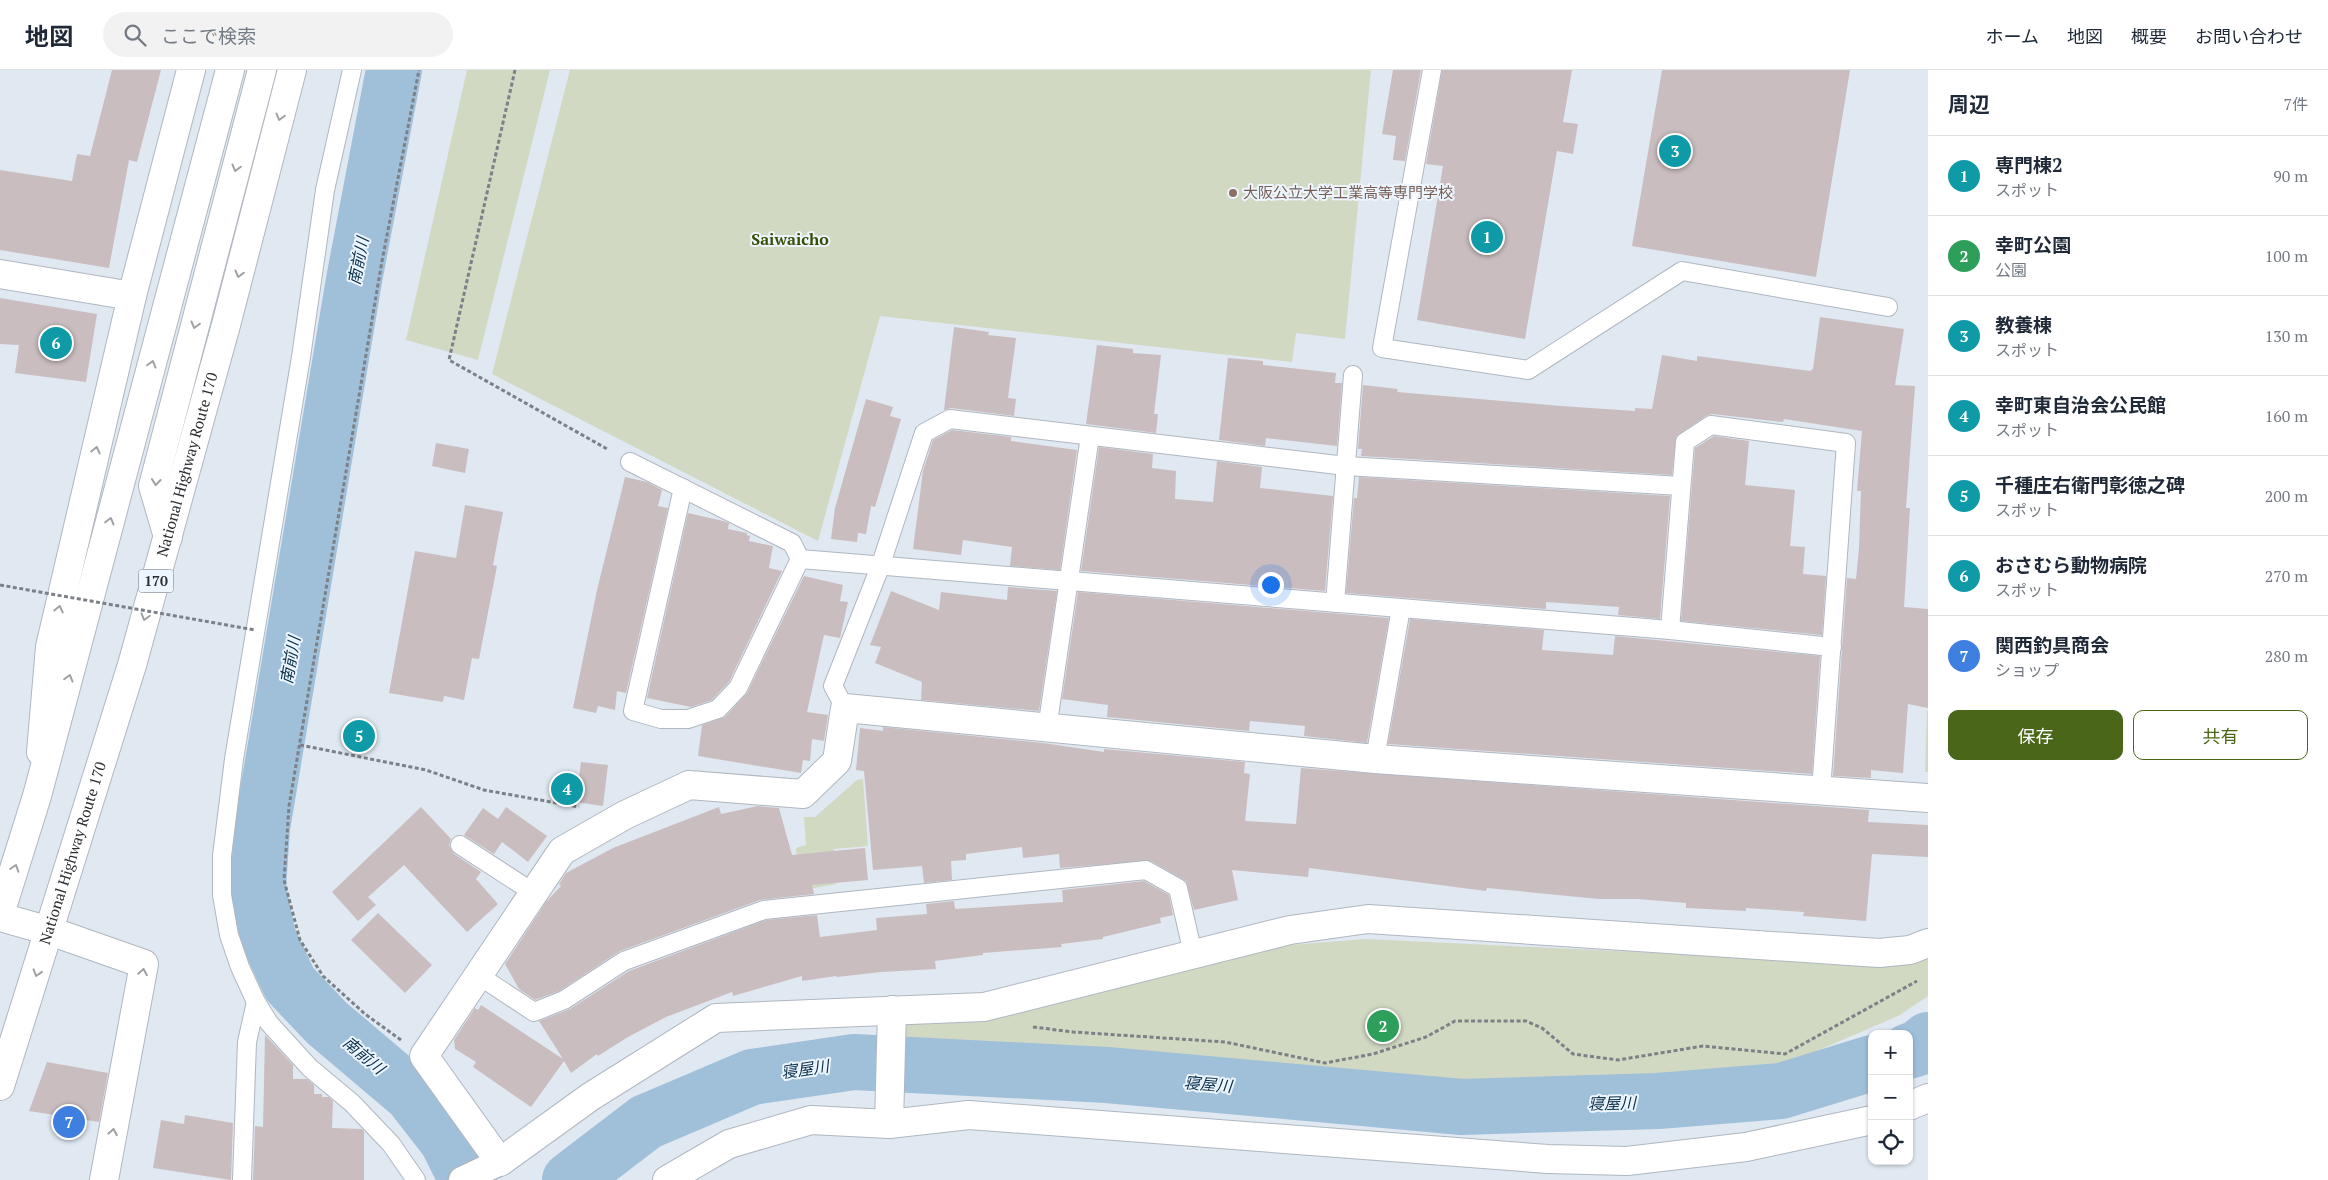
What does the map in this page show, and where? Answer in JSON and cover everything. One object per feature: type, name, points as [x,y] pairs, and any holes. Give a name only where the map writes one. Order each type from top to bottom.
[{"type":"main road","points":[[38,796],[50,647],[132,296],[191,70]]},
{"type":"main road","points":[[104,1180],[144,964],[0,916],[38,796],[230,70]]},
{"type":"main road","points":[[168,537],[153,486],[262,70]]},
{"type":"main road","name":"National Highway Route 170","points":[[0,1086],[50,932],[132,665],[168,537],[292,70]]},
{"type":"main road","points":[[0,274],[132,296]]},
{"type":"main road","points":[[1928,798],[1375,759],[1047,729],[845,708],[837,761],[804,794],[689,785],[625,815],[562,851],[424,1056],[494,1165],[590,1097],[716,1018],[984,1007],[1290,930],[1368,919],[1879,953],[1910,950],[1928,943]]},
{"type":"main road","points":[[889,1124],[892,1010]]},
{"type":"main road","points":[[1913,1104],[1928,1098]]},
{"type":"main road","points":[[667,1180],[729,1144],[811,1120],[889,1124],[969,1115],[1509,1156],[1627,1161],[1746,1147],[1868,1121]]},
{"type":"street","points":[[462,1180],[494,1165]]},
{"type":"lane","points":[[352,70],[325,190],[301,357],[233,769],[222,856],[222,895],[229,934],[240,967],[256,1002],[269,1023],[310,1068],[352,1103],[391,1144],[416,1180]]},
{"type":"lane","points":[[1432,70],[1382,348],[1528,370],[1682,271],[1888,308]]},
{"type":"lane","points":[[1335,603],[1353,375]]},
{"type":"lane","points":[[845,708],[833,686],[880,566],[924,432],[950,419],[1346,466],[1682,486]]},
{"type":"lane","points":[[1670,630],[1685,442],[1711,425],[1846,443],[1821,791]]},
{"type":"lane","points":[[1047,729],[1090,436]]},
{"type":"lane","points":[[630,462],[792,543],[800,559]]},
{"type":"lane","points":[[683,488],[633,711],[660,719],[688,719],[718,709],[738,688],[800,559]]},
{"type":"lane","points":[[800,559],[1670,630],[1832,647]]},
{"type":"lane","points":[[1375,759],[1401,608]]},
{"type":"lane","points":[[460,844],[534,893]]},
{"type":"lane","points":[[478,975],[534,1012],[564,1000],[624,961],[764,910],[1146,870],[1178,888],[1193,954]]},
{"type":"lane","points":[[242,1180],[247,1042],[256,1002]]},
{"type":"path","points":[[419,70],[379,281],[289,806],[284,880],[300,940],[323,976],[364,1014],[424,1056]]},
{"type":"path","points":[[514,70],[449,360],[630,462]]},
{"type":"path","points":[[0,585],[255,630]]},
{"type":"path","points":[[300,745],[426,770],[484,790],[625,815]]},
{"type":"path","points":[[1025,1026],[1073,1032],[1225,1042],[1325,1063],[1373,1054],[1426,1037],[1455,1021],[1526,1021],[1542,1028],[1573,1054],[1618,1060],[1703,1046],[1785,1054],[1920,979]]},
{"type":"green space","points":[[467,70],[550,70],[478,360],[406,340]]},
{"type":"green space","points":[[570,70],[1371,70],[1345,339],[1296,333],[1292,362],[880,316],[818,541],[492,374]]},
{"type":"green space","points":[[1927,711],[1928,772],[1925,772]]},
{"type":"green space","points":[[863,779],[868,846],[834,849],[836,884],[799,891],[796,848],[806,845],[804,817],[815,817],[857,780]]},
{"type":"green space","points":[[1365,939],[1699,955],[1835,965],[1892,966],[1928,958],[1928,996],[1898,1016],[1782,1066],[1471,1094],[891,1036],[892,1010],[1291,945]]},
{"type":"building","points":[[112,70],[161,70],[137,162],[129,160],[109,268],[0,250],[0,170],[72,181],[77,154],[90,156]]},
{"type":"building","points":[[1393,70],[1421,70],[1405,161],[1393,160],[1396,136],[1382,134]]},
{"type":"building","points":[[1442,70],[1572,70],[1563,122],[1578,124],[1573,154],[1557,151],[1525,339],[1417,320],[1443,166],[1426,164]]},
{"type":"building","points":[[1662,70],[1850,70],[1816,277],[1632,246]]},
{"type":"building","points":[[0,298],[97,314],[86,382],[15,373],[19,345],[0,344]]},
{"type":"building","points":[[1820,317],[1904,329],[1895,385],[1915,386],[1906,508],[1910,508],[1904,607],[1928,609],[1928,708],[1908,704],[1903,773],[1871,770],[1871,778],[1833,776],[1847,578],[1856,579],[1859,548],[1861,491],[1857,491],[1862,431],[1784,419],[1783,422],[1712,414],[1706,416],[1676,437],[1672,475],[1361,456],[1362,449],[1358,449],[1363,385],[1398,389],[1397,392],[1561,406],[1635,411],[1635,408],[1652,409],[1662,355],[1697,361],[1697,356],[1810,371],[1813,369]]},
{"type":"building","points":[[954,327],[989,332],[988,335],[1016,338],[1008,398],[1016,399],[1014,416],[951,408],[944,410]]},
{"type":"building","points":[[1097,345],[1133,349],[1133,353],[1161,355],[1154,414],[1158,414],[1156,433],[1086,424]]},
{"type":"building","points":[[1228,358],[1263,361],[1263,365],[1336,373],[1335,383],[1342,383],[1337,446],[1266,438],[1265,446],[1219,440]]},
{"type":"building","points":[[866,399],[893,407],[890,416],[901,419],[875,507],[871,506],[866,534],[858,533],[857,542],[831,539],[835,508]]},
{"type":"building","points":[[952,430],[1011,437],[1011,441],[1077,450],[1060,570],[1010,566],[1012,547],[963,540],[961,555],[913,549],[923,471],[933,440]]},
{"type":"building","points":[[1714,436],[1749,441],[1745,485],[1795,490],[1790,546],[1805,547],[1803,574],[1826,576],[1822,635],[1681,621],[1695,448]]},
{"type":"building","points":[[436,443],[469,449],[465,473],[432,466]]},
{"type":"building","points":[[1099,447],[1153,454],[1152,468],[1176,471],[1175,499],[1213,502],[1217,461],[1262,467],[1260,488],[1333,496],[1325,591],[1081,571]]},
{"type":"building","points":[[625,477],[647,482],[662,490],[658,506],[668,508],[626,693],[617,691],[615,710],[598,706],[596,713],[573,708],[597,590]]},
{"type":"building","points":[[1359,477],[1670,496],[1660,619],[1618,615],[1619,607],[1546,602],[1546,609],[1346,593],[1354,498],[1357,498]]},
{"type":"building","points":[[465,505],[503,512],[493,565],[497,566],[479,659],[472,658],[464,700],[444,696],[443,702],[389,693],[415,551],[456,558]]},
{"type":"building","points":[[688,513],[729,523],[728,529],[747,533],[750,536],[749,541],[773,546],[769,568],[782,571],[729,682],[712,700],[691,707],[647,698]]},
{"type":"building","points":[[804,576],[843,585],[840,601],[848,602],[840,638],[824,635],[807,712],[828,715],[824,741],[812,739],[810,761],[803,760],[801,773],[698,756],[702,725],[725,717],[747,693]]},
{"type":"building","points":[[1008,587],[1057,591],[1039,711],[921,700],[922,682],[875,663],[881,647],[870,645],[891,591],[939,610],[941,592],[1007,600]]},
{"type":"building","points":[[1078,592],[1389,618],[1367,743],[1304,736],[1305,726],[1250,721],[1249,731],[1107,717],[1108,705],[1062,699]]},
{"type":"building","points":[[1410,619],[1544,630],[1542,650],[1613,655],[1615,636],[1820,656],[1812,774],[1388,744]]},
{"type":"building","points":[[883,727],[1043,743],[1104,752],[1104,749],[1245,762],[1244,773],[1250,774],[1245,821],[1296,824],[1301,768],[1869,810],[1868,822],[1928,825],[1928,857],[1872,854],[1866,921],[1803,916],[1804,912],[1746,908],[1746,911],[1686,908],[1686,903],[1637,899],[1599,899],[1487,888],[1486,891],[1309,868],[1308,877],[1232,870],[1238,900],[1194,910],[1186,881],[1151,861],[1060,868],[1059,854],[1023,858],[1022,847],[966,854],[966,860],[951,861],[952,880],[924,883],[922,866],[873,870],[864,771],[856,770],[860,728],[883,731]]},
{"type":"building","points":[[581,762],[608,765],[603,806],[576,802]]},
{"type":"building","points":[[758,806],[779,808],[792,855],[865,848],[868,880],[812,885],[814,894],[760,900],[620,951],[559,991],[535,1000],[519,989],[505,964],[546,902],[561,886],[559,884],[566,873],[613,848],[719,807],[721,814]]},
{"type":"building","points":[[421,807],[451,839],[449,845],[454,854],[481,872],[476,879],[498,904],[467,932],[404,865],[368,897],[376,905],[358,921],[332,892]]},
{"type":"building","points":[[506,807],[547,836],[528,862],[502,842],[494,854],[464,835],[483,808],[498,819]]},
{"type":"building","points":[[1144,881],[1169,895],[1173,915],[1160,918],[1161,923],[1103,937],[1103,939],[1061,944],[1062,947],[983,953],[983,955],[935,961],[936,969],[836,976],[802,981],[802,976],[733,996],[732,992],[666,1017],[628,1037],[598,1056],[597,1054],[571,1073],[564,1061],[531,1107],[473,1067],[476,1062],[455,1049],[454,1040],[475,1008],[478,1010],[481,1005],[563,1059],[539,1021],[570,1009],[629,971],[766,920],[817,915],[820,937],[877,930],[876,918],[927,914],[926,904],[954,901],[955,909],[1063,902],[1062,890]]},
{"type":"building","points":[[378,913],[432,965],[405,993],[351,940]]},
{"type":"building","points":[[265,1035],[293,1065],[293,1079],[307,1079],[314,1085],[314,1094],[322,1094],[322,1097],[329,1097],[333,1101],[332,1128],[362,1129],[364,1131],[364,1180],[253,1180],[255,1126],[263,1127]]},
{"type":"building","points":[[47,1062],[108,1073],[99,1122],[29,1111]]},
{"type":"building","points":[[185,1115],[233,1123],[231,1180],[153,1168],[161,1120],[184,1124]]},
{"type":"waterway","name":"南前川","points":[[394,70],[354,280],[262,828],[258,888],[268,937],[290,984],[327,1023],[412,1095],[447,1140],[467,1180]]},
{"type":"waterway","name":"寝屋川","points":[[1913,1050],[1928,1040]]},
{"type":"waterway","name":"寝屋川","points":[[570,1180],[646,1122],[752,1077],[854,1062],[1107,1075],[1462,1107],[1658,1101],[1781,1091],[1868,1064]]},
{"type":"place","name":"教養棟","points":[[1675,151]]},
{"type":"place","name":"大阪公立大学工業高等専門学校","points":[[1233,193]]},
{"type":"place","name":"専門棟2","points":[[1487,237]]},
{"type":"place","name":"おさむら動物病院","points":[[56,343]]},
{"type":"place","name":"千種庄右衛門彰徳之碑","points":[[359,736]]},
{"type":"place","name":"幸町東自治会公民館","points":[[567,789]]},
{"type":"place","name":"幸町公園","points":[[1383,1026]]},
{"type":"place","name":"関西釣具商会","points":[[69,1122]]},
{"type":"district","name":"Saiwaicho","points":[[790,239]]}]
